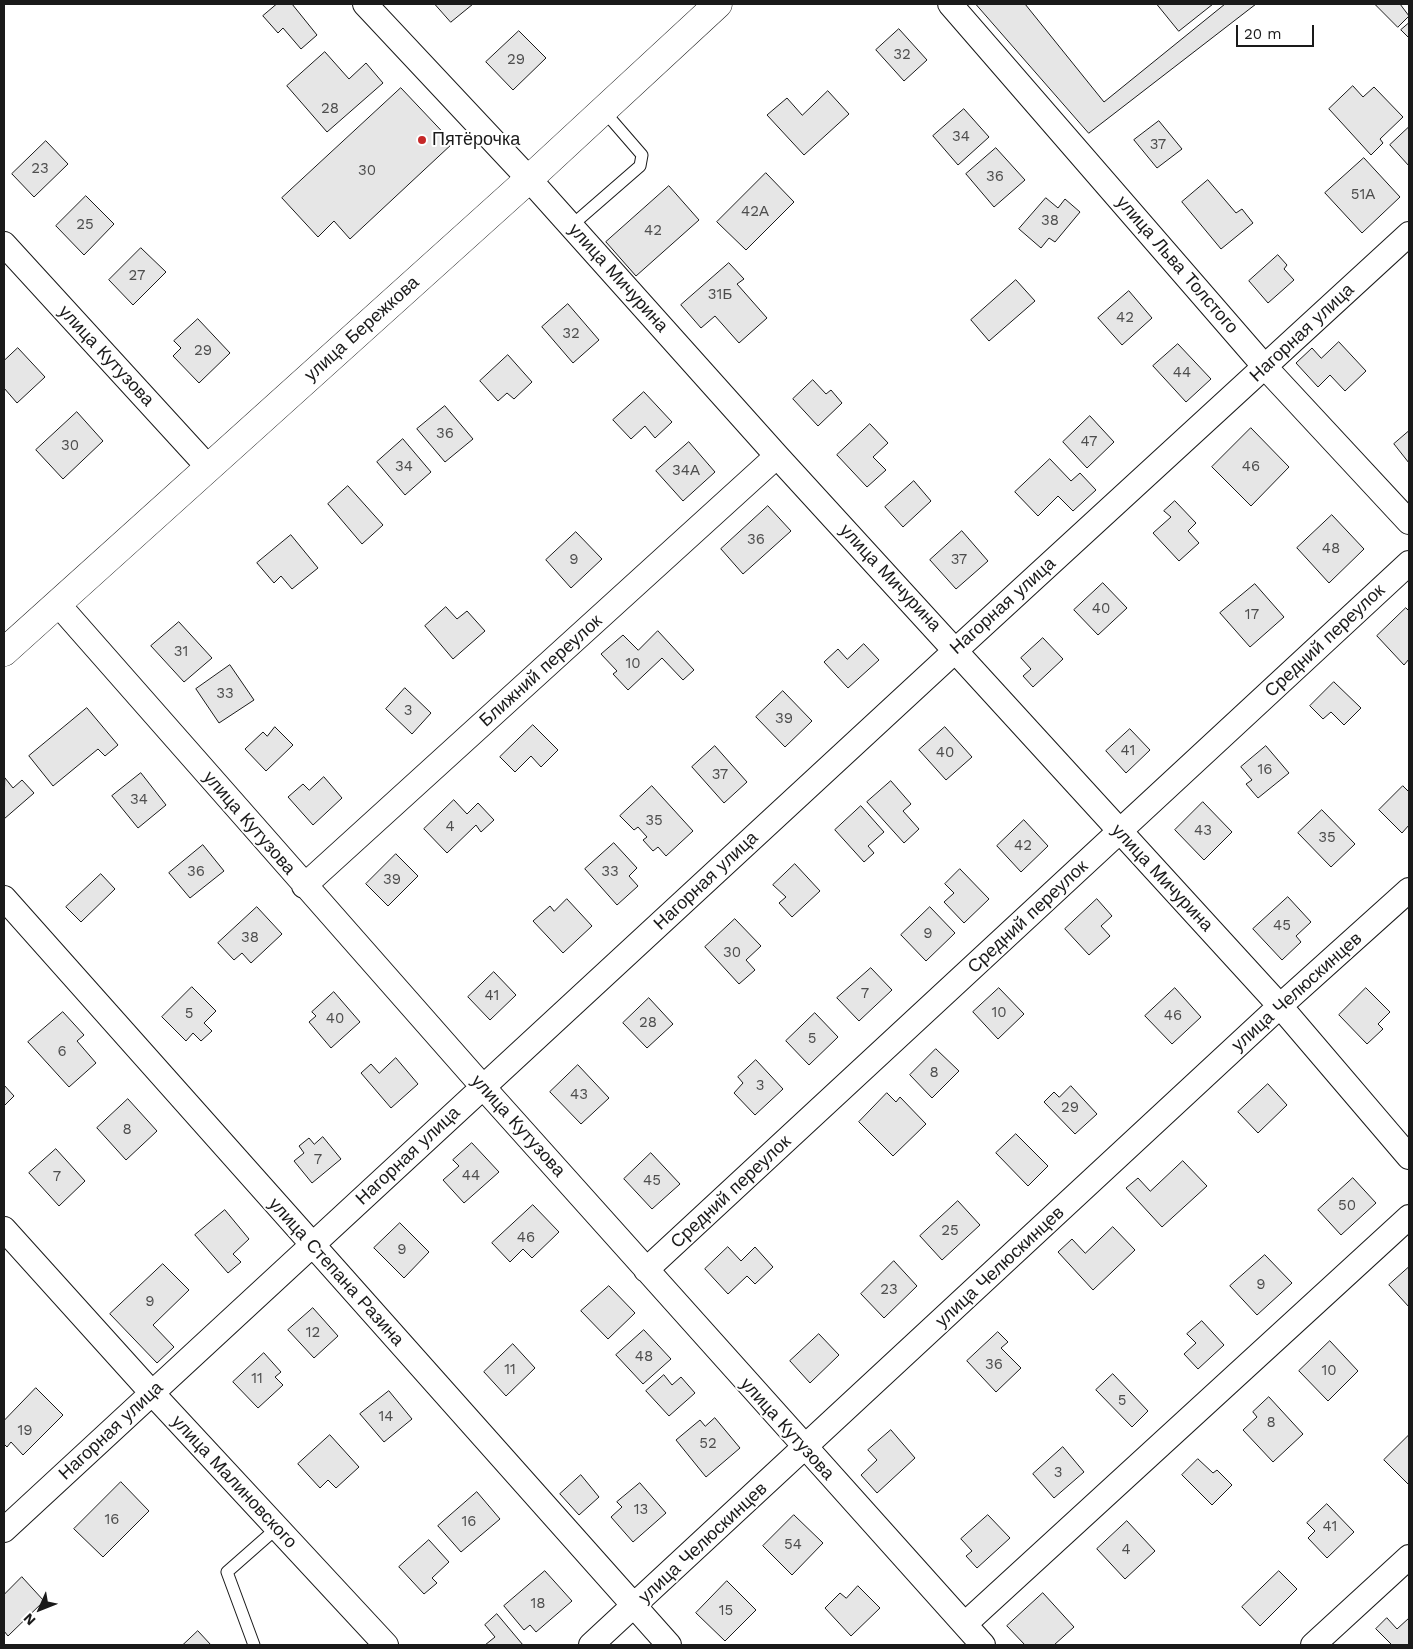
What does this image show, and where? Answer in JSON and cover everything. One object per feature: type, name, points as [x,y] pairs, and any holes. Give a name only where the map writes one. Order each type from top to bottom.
[{"type":"street","name":"улица Мичурина","points":[[365,4],[529,179],[777,456],[956,650],[1119,833],[1280,1006],[1409,1157]]},
{"type":"street","name":"улица Бережкова","points":[[4,652],[529,179],[718,4]]},
{"type":"street","name":"улица Льва Толстого","points":[[950,4],[1265,367],[1409,522]]},
{"type":"street","name":"Нагорная улица","points":[[4,1530],[1409,234]]},
{"type":"street","name":"улица Кутузова","points":[[4,244],[208,468]]},
{"type":"street","name":"Ближний переулок","points":[[304,886],[777,456]]},
{"type":"street","name":"Средний переулок","points":[[646,1270],[1409,563]]},
{"type":"street","name":"улица Кутузова","points":[[57,603],[304,886],[983,1645]]},
{"type":"street","name":"улица Челюскинцев","points":[[591,1645],[1280,1006],[1409,890]]},
{"type":"street","name":"улица Степана Разина","points":[[4,898],[669,1645]]},
{"type":"street","points":[[965,1624],[1409,1217]]},
{"type":"street","name":"улица Малиновского","points":[[4,1228],[152,1393],[386,1645]]},
{"type":"street","points":[[1313,1645],[1409,1557]]},
{"type":"lane","points":[[571,226],[640,166],[642,155],[603,110]]},
{"type":"lane","points":[[254,1645],[227,1572],[277,1528]]},
{"type":"building","points":[[277,4],[292,4],[317,35],[301,49],[283,28],[278,33],[263,16]]},
{"type":"building","points":[[435,4],[473,4],[451,22]]},
{"type":"building","points":[[976,4],[1025,4],[1104,102],[1225,4],[1256,4],[1089,133]]},
{"type":"building","points":[[1157,4],[1213,4],[1179,31]]},
{"type":"building","points":[[1375,4],[1400,4],[1409,16],[1398,27]]},
{"type":"building","points":[[1409,23],[1409,38],[1401,30]]},
{"type":"building","points":[[899,29],[927,60],[904,81],[876,50]]},
{"type":"building","points":[[519,31],[546,58],[513,90],[486,62]]},
{"type":"building","points":[[325,52],[349,79],[366,63],[383,83],[327,132],[287,86]]},
{"type":"building","points":[[1353,86],[1363,97],[1374,87],[1403,117],[1380,139],[1383,143],[1371,155],[1329,109]]},
{"type":"building","points":[[401,88],[453,143],[350,239],[334,221],[318,237],[282,198]]},
{"type":"building","points":[[828,91],[849,114],[804,155],[767,115],[787,98],[802,115]]},
{"type":"building","points":[[964,109],[989,137],[958,165],[933,136]]},
{"type":"building","points":[[1159,121],[1182,149],[1157,168],[1134,140]]},
{"type":"building","points":[[1409,127],[1409,166],[1390,145]]},
{"type":"building","points":[[46,141],[68,164],[34,197],[12,174]]},
{"type":"building","points":[[996,148],[1025,180],[994,207],[966,174]]},
{"type":"building","points":[[1364,158],[1400,197],[1362,233],[1325,193]]},
{"type":"building","points":[[766,173],[794,202],[746,250],[717,222]]},
{"type":"building","points":[[1208,180],[1236,213],[1242,209],[1253,223],[1221,249],[1182,202]]},
{"type":"building","points":[[669,186],[699,220],[636,276],[606,242]]},
{"type":"building","points":[[86,196],[114,224],[84,255],[56,226]]},
{"type":"building","points":[[1046,198],[1058,208],[1065,199],[1080,212],[1055,242],[1049,238],[1041,248],[1019,229]]},
{"type":"building","points":[[141,248],[166,272],[133,305],[109,280]]},
{"type":"building","points":[[1278,255],[1287,265],[1284,269],[1294,280],[1268,303],[1249,281]]},
{"type":"building","points":[[729,263],[744,279],[737,284],[767,318],[739,343],[715,316],[701,328],[681,305]]},
{"type":"building","points":[[1016,280],[1035,301],[989,341],[971,320]]},
{"type":"building","points":[[1129,291],[1152,318],[1122,345],[1098,318]]},
{"type":"building","points":[[568,304],[599,340],[573,363],[542,327]]},
{"type":"building","points":[[198,319],[230,353],[199,383],[173,356],[181,348],[174,341]]},
{"type":"building","points":[[1339,342],[1366,371],[1345,391],[1330,375],[1318,387],[1296,363],[1312,348],[1321,358]]},
{"type":"building","points":[[1178,344],[1211,379],[1186,402],[1153,366]]},
{"type":"building","points":[[18,348],[45,377],[17,403],[4,388],[4,361]]},
{"type":"building","points":[[508,355],[532,382],[514,399],[507,393],[498,401],[480,381]]},
{"type":"building","points":[[813,380],[826,394],[831,390],[842,403],[818,426],[793,399]]},
{"type":"building","points":[[644,392],[672,422],[655,438],[645,426],[631,439],[613,420]]},
{"type":"building","points":[[445,406],[473,439],[445,462],[417,429]]},
{"type":"building","points":[[77,412],[103,441],[63,479],[36,450]]},
{"type":"building","points":[[1090,416],[1114,442],[1087,468],[1063,442]]},
{"type":"building","points":[[870,424],[888,443],[873,457],[886,470],[867,487],[837,455]]},
{"type":"building","points":[[1251,428],[1289,467],[1251,506],[1212,467]]},
{"type":"building","points":[[1409,431],[1409,463],[1394,444]]},
{"type":"building","points":[[403,439],[431,472],[405,495],[377,462]]},
{"type":"building","points":[[689,442],[715,472],[683,501],[656,471]]},
{"type":"building","points":[[1050,459],[1071,481],[1080,473],[1096,490],[1073,511],[1058,496],[1038,516],[1015,492]]},
{"type":"building","points":[[914,481],[931,501],[903,527],[885,507]]},
{"type":"building","points":[[348,486],[383,525],[362,544],[328,504]]},
{"type":"building","points":[[1175,501],[1196,523],[1188,531],[1199,543],[1179,561],[1153,533],[1171,517],[1164,511]]},
{"type":"building","points":[[768,506],[791,531],[743,574],[721,549]]},
{"type":"building","points":[[1332,515],[1364,549],[1329,583],[1297,548]]},
{"type":"building","points":[[962,531],[988,561],[956,589],[930,560]]},
{"type":"building","points":[[576,532],[602,559],[571,588],[546,560]]},
{"type":"building","points":[[291,535],[318,568],[292,589],[281,576],[274,583],[257,563]]},
{"type":"building","points":[[1103,583],[1127,608],[1098,635],[1074,610]]},
{"type":"building","points":[[1255,584],[1284,617],[1250,647],[1220,613]]},
{"type":"building","points":[[446,607],[457,619],[467,611],[485,631],[453,659],[425,626]]},
{"type":"building","points":[[1406,608],[1409,611],[1409,659],[1404,665],[1377,636]]},
{"type":"building","points":[[179,622],[212,658],[184,682],[151,646]]},
{"type":"building","points":[[658,631],[694,670],[683,680],[662,658],[628,690],[613,674],[617,671],[601,654],[623,635],[638,650]]},
{"type":"building","points":[[1043,638],[1063,659],[1033,687],[1023,676],[1031,669],[1021,658]]},
{"type":"building","points":[[864,644],[879,660],[848,688],[824,662],[838,649],[847,659]]},
{"type":"building","points":[[230,665],[254,700],[219,723],[196,689]]},
{"type":"building","points":[[1334,682],[1361,708],[1344,725],[1331,712],[1323,719],[1310,706]]},
{"type":"building","points":[[405,688],[431,713],[412,734],[386,709]]},
{"type":"building","points":[[783,691],[812,721],[785,747],[756,717]]},
{"type":"building","points":[[87,708],[118,745],[105,756],[98,749],[53,786],[29,756]]},
{"type":"building","points":[[533,725],[558,750],[541,767],[531,756],[515,772],[500,757]]},
{"type":"building","points":[[275,727],[293,745],[266,771],[245,749],[263,732],[267,736]]},
{"type":"building","points":[[945,727],[972,757],[946,780],[919,750]]},
{"type":"building","points":[[1130,729],[1150,750],[1126,773],[1106,751]]},
{"type":"building","points":[[715,746],[747,782],[724,803],[692,767]]},
{"type":"building","points":[[1266,746],[1289,773],[1258,798],[1246,784],[1252,780],[1241,767]]},
{"type":"building","points":[[141,773],[166,805],[138,828],[112,796]]},
{"type":"building","points":[[324,777],[342,798],[313,825],[288,797],[303,784],[309,790]]},
{"type":"building","points":[[5,778],[13,788],[22,780],[34,793],[4,819]]},
{"type":"building","points":[[891,781],[911,804],[903,811],[919,829],[904,843],[867,802]]},
{"type":"building","points":[[652,786],[693,831],[666,856],[658,847],[653,851],[643,840],[647,837],[638,827],[634,830],[620,816]]},
{"type":"building","points":[[1403,786],[1409,792],[1409,825],[1402,833],[1379,810]]},
{"type":"building","points":[[454,800],[467,814],[478,803],[494,820],[481,832],[476,825],[447,853],[424,829]]},
{"type":"building","points":[[1203,802],[1232,832],[1204,860],[1175,830]]},
{"type":"building","points":[[861,806],[884,832],[868,846],[874,853],[864,862],[835,830]]},
{"type":"building","points":[[1322,810],[1355,844],[1331,867],[1298,833]]},
{"type":"building","points":[[1024,820],[1048,846],[1021,872],[997,846]]},
{"type":"building","points":[[614,843],[637,868],[629,876],[638,886],[617,905],[585,869]]},
{"type":"building","points":[[203,845],[224,871],[190,898],[169,873]]},
{"type":"building","points":[[396,854],[418,876],[388,906],[366,884]]},
{"type":"building","points":[[795,864],[820,891],[792,917],[779,903],[786,897],[773,885]]},
{"type":"building","points":[[960,869],[989,899],[964,923],[944,902],[954,893],[945,884]]},
{"type":"building","points":[[101,874],[115,889],[81,922],[66,907]]},
{"type":"building","points":[[1288,897],[1311,922],[1296,936],[1301,942],[1282,960],[1253,929]]},
{"type":"building","points":[[567,899],[592,926],[563,953],[533,921],[550,906],[554,911]]},
{"type":"building","points":[[1097,899],[1112,916],[1101,926],[1110,936],[1089,955],[1065,929]]},
{"type":"building","points":[[257,907],[282,934],[251,963],[242,953],[234,960],[218,943]]},
{"type":"building","points":[[930,907],[955,933],[926,961],[901,935]]},
{"type":"building","points":[[735,919],[761,946],[746,960],[755,970],[739,984],[705,947]]},
{"type":"building","points":[[871,968],[892,990],[859,1021],[837,998]]},
{"type":"building","points":[[494,972],[516,995],[490,1020],[468,997]]},
{"type":"building","points":[[192,987],[216,1011],[204,1023],[212,1031],[201,1041],[193,1033],[186,1041],[162,1017]]},
{"type":"building","points":[[999,988],[1024,1014],[998,1039],[973,1012]]},
{"type":"building","points":[[1175,988],[1201,1017],[1172,1044],[1145,1016]]},
{"type":"building","points":[[1366,988],[1390,1012],[1378,1024],[1383,1029],[1367,1044],[1339,1015]]},
{"type":"building","points":[[334,992],[360,1022],[331,1048],[309,1022],[316,1016],[312,1012]]},
{"type":"building","points":[[649,998],[673,1024],[647,1048],[623,1023]]},
{"type":"building","points":[[63,1012],[84,1035],[77,1041],[96,1063],[69,1087],[28,1042]]},
{"type":"building","points":[[815,1013],[838,1037],[809,1065],[786,1041]]},
{"type":"building","points":[[936,1049],[959,1071],[932,1098],[910,1075]]},
{"type":"building","points":[[396,1058],[418,1084],[391,1108],[361,1073],[371,1064],[379,1073]]},
{"type":"building","points":[[756,1060],[783,1089],[755,1115],[734,1093],[743,1083],[738,1077]]},
{"type":"building","points":[[578,1065],[609,1098],[581,1124],[550,1092]]},
{"type":"building","points":[[1268,1084],[1287,1105],[1258,1133],[1238,1112]]},
{"type":"building","points":[[4,1085],[14,1096],[4,1106]]},
{"type":"building","points":[[1071,1086],[1097,1114],[1075,1134],[1044,1102],[1054,1092],[1059,1097]]},
{"type":"building","points":[[887,1093],[896,1102],[900,1097],[926,1124],[893,1156],[859,1122]]},
{"type":"building","points":[[128,1099],[157,1131],[126,1160],[97,1128]]},
{"type":"building","points":[[1016,1134],[1048,1166],[1028,1186],[996,1153]]},
{"type":"building","points":[[323,1137],[341,1159],[312,1183],[294,1161],[304,1153],[299,1146],[309,1138],[314,1144]]},
{"type":"building","points":[[472,1143],[499,1172],[464,1203],[443,1180],[459,1166],[453,1160]]},
{"type":"building","points":[[56,1149],[85,1181],[59,1206],[29,1173]]},
{"type":"building","points":[[651,1153],[680,1184],[652,1209],[624,1179]]},
{"type":"building","points":[[1183,1161],[1207,1186],[1162,1227],[1126,1188],[1138,1178],[1150,1191]]},
{"type":"building","points":[[1353,1178],[1376,1203],[1341,1235],[1318,1210]]},
{"type":"building","points":[[958,1201],[980,1225],[942,1260],[920,1236]]},
{"type":"building","points":[[533,1205],[559,1232],[532,1258],[523,1249],[510,1262],[492,1243]]},
{"type":"building","points":[[225,1210],[249,1239],[233,1254],[241,1262],[228,1273],[195,1235]]},
{"type":"building","points":[[400,1223],[429,1252],[404,1278],[374,1248]]},
{"type":"building","points":[[1113,1227],[1135,1250],[1093,1290],[1058,1252],[1072,1239],[1085,1253]]},
{"type":"building","points":[[728,1247],[741,1261],[755,1247],[773,1267],[755,1284],[747,1276],[728,1294],[705,1269]]},
{"type":"building","points":[[1265,1255],[1292,1283],[1257,1315],[1230,1286]]},
{"type":"building","points":[[894,1261],[917,1286],[884,1318],[861,1294]]},
{"type":"building","points":[[163,1264],[189,1290],[153,1325],[174,1347],[157,1363],[110,1314]]},
{"type":"building","points":[[1409,1267],[1409,1307],[1389,1285]]},
{"type":"building","points":[[609,1286],[635,1313],[608,1339],[581,1311]]},
{"type":"building","points":[[313,1308],[338,1336],[314,1358],[288,1330]]},
{"type":"building","points":[[1202,1321],[1224,1345],[1198,1369],[1184,1354],[1196,1343],[1187,1334]]},
{"type":"building","points":[[644,1330],[671,1359],[643,1384],[616,1355]]},
{"type":"building","points":[[998,1332],[1008,1342],[1001,1348],[1021,1368],[996,1392],[967,1361]]},
{"type":"building","points":[[819,1334],[839,1355],[810,1383],[790,1361]]},
{"type":"building","points":[[1330,1341],[1358,1371],[1328,1401],[1299,1371]]},
{"type":"building","points":[[513,1344],[535,1368],[506,1396],[484,1372]]},
{"type":"building","points":[[264,1353],[281,1372],[275,1377],[283,1385],[258,1408],[233,1382]]},
{"type":"building","points":[[1113,1374],[1148,1411],[1132,1427],[1096,1390]]},
{"type":"building","points":[[664,1375],[672,1385],[681,1377],[695,1393],[669,1416],[646,1391]]},
{"type":"building","points":[[36,1388],[63,1415],[23,1455],[11,1442],[7,1447],[4,1444],[4,1421]]},
{"type":"building","points":[[389,1391],[412,1419],[384,1442],[360,1414]]},
{"type":"building","points":[[1269,1397],[1303,1434],[1273,1462],[1243,1430],[1257,1417],[1253,1412]]},
{"type":"building","points":[[715,1418],[740,1448],[706,1477],[676,1440],[700,1420],[705,1426]]},
{"type":"building","points":[[891,1430],[915,1458],[877,1493],[861,1475],[877,1460],[868,1450]]},
{"type":"building","points":[[330,1435],[359,1467],[336,1488],[328,1480],[320,1488],[298,1464]]},
{"type":"building","points":[[1409,1435],[1409,1485],[1384,1460]]},
{"type":"building","points":[[1063,1447],[1084,1472],[1054,1498],[1033,1474]]},
{"type":"building","points":[[1198,1459],[1213,1473],[1217,1470],[1232,1485],[1212,1505],[1182,1475]]},
{"type":"building","points":[[581,1475],[599,1497],[579,1515],[560,1494]]},
{"type":"building","points":[[121,1482],[149,1511],[103,1557],[74,1529]]},
{"type":"building","points":[[640,1483],[666,1513],[633,1542],[611,1517],[622,1507],[617,1502]]},
{"type":"building","points":[[477,1492],[500,1519],[461,1552],[438,1526]]},
{"type":"building","points":[[1327,1504],[1354,1532],[1327,1558],[1308,1538],[1315,1531],[1307,1523]]},
{"type":"building","points":[[794,1515],[823,1543],[792,1575],[763,1546]]},
{"type":"building","points":[[988,1515],[1010,1538],[977,1568],[966,1556],[972,1551],[961,1539]]},
{"type":"building","points":[[1127,1521],[1155,1551],[1125,1579],[1097,1549]]},
{"type":"building","points":[[429,1540],[449,1562],[432,1578],[437,1583],[424,1594],[399,1567]]},
{"type":"building","points":[[545,1571],[572,1601],[536,1632],[530,1625],[524,1630],[504,1606]]},
{"type":"building","points":[[1279,1571],[1297,1589],[1260,1626],[1242,1607]]},
{"type":"building","points":[[22,1577],[44,1601],[8,1636],[4,1631],[4,1595]]},
{"type":"building","points":[[727,1581],[756,1610],[725,1641],[696,1613]]},
{"type":"building","points":[[858,1586],[880,1608],[851,1636],[825,1608],[840,1593],[846,1598]]},
{"type":"building","points":[[1043,1593],[1074,1627],[1054,1645],[1025,1645],[1007,1626]]},
{"type":"building","points":[[497,1614],[523,1645],[485,1645],[495,1637],[485,1625]]},
{"type":"building","points":[[1387,1618],[1397,1629],[1409,1618],[1409,1645],[1392,1645],[1376,1629]]},
{"type":"building","points":[[198,1631],[211,1645],[183,1645]]},
{"type":"place","name":"Пятёрочка","points":[[422,140]]}]
